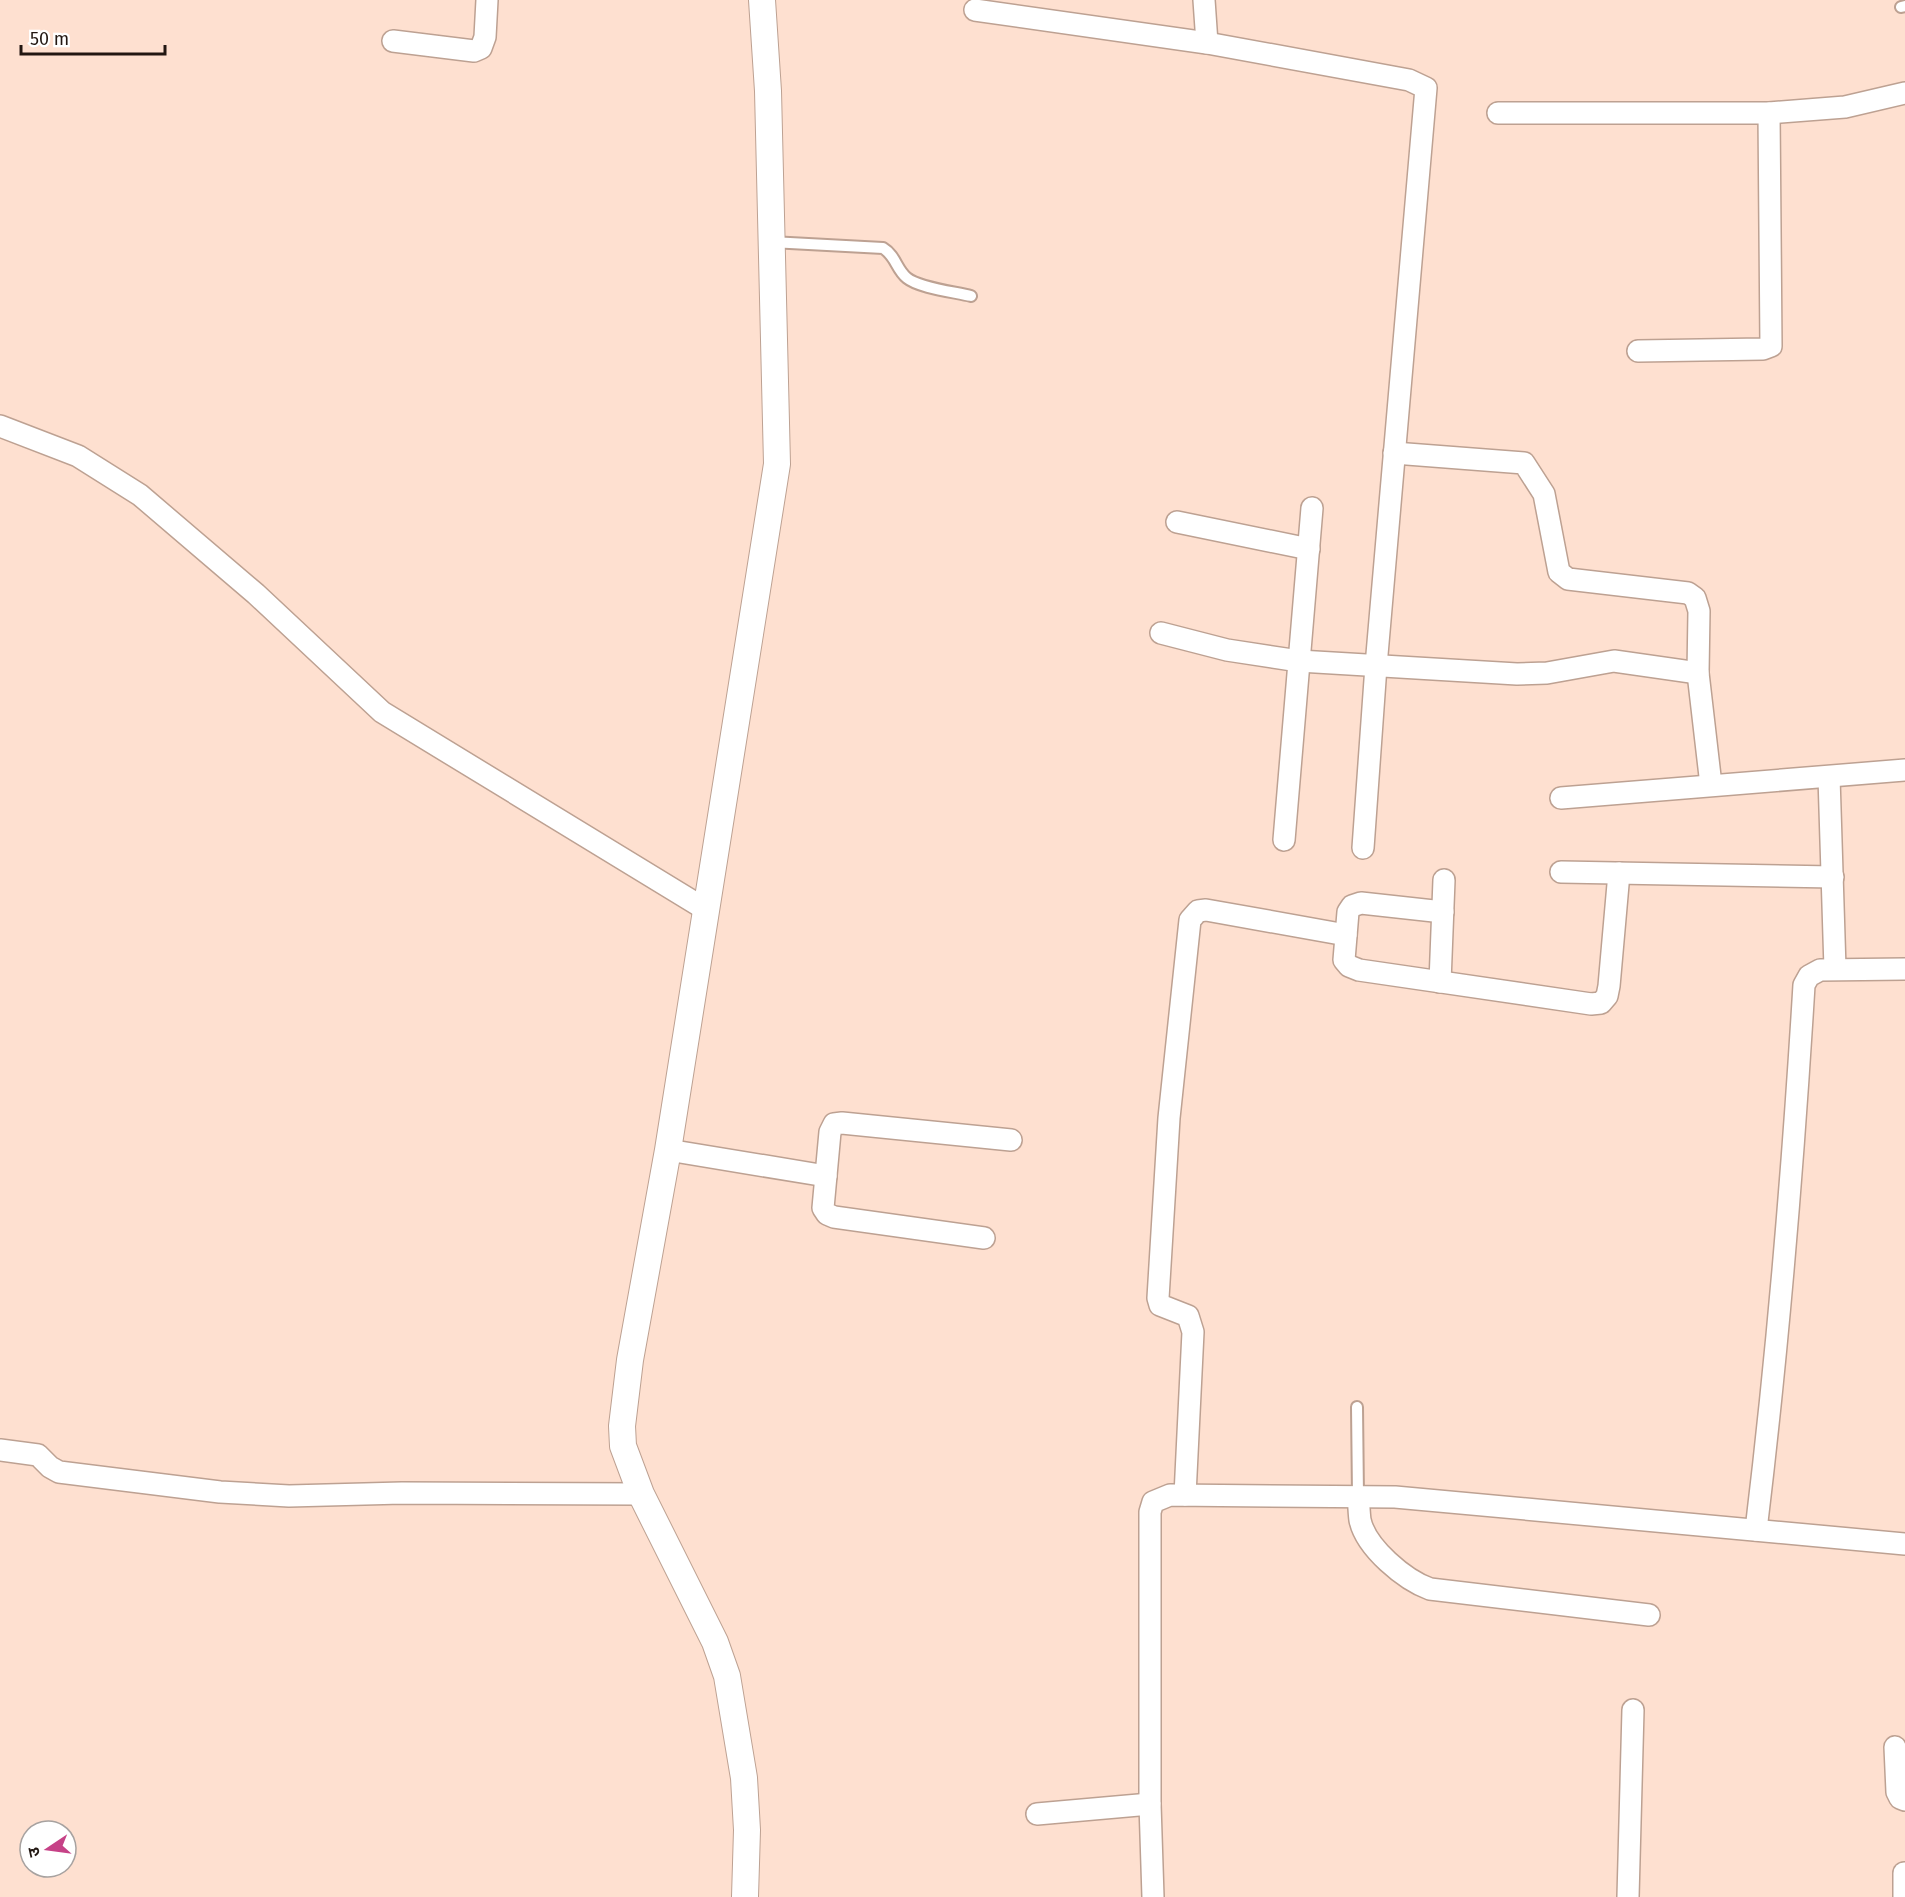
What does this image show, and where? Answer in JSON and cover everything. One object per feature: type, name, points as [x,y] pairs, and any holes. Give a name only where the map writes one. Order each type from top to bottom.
[{"type":"street","points":[[393,41],[474,51],[481,48],[485,37],[487,0]]},
{"type":"street","points":[[745,1897],[747,1830],[744,1778],[727,1676],[715,1642],[641,1494],[623,1446],[622,1426],[630,1360],[668,1150],[777,464],[768,91],[762,0]]},
{"type":"street","points":[[1204,0],[1207,43]]},
{"type":"street","points":[[975,10],[1207,43],[1409,80],[1426,88],[1376,666],[1363,848]]},
{"type":"street","points":[[1498,112],[1769,113],[1845,106],[1905,93]]},
{"type":"street","points":[[1638,351],[1763,349],[1771,346],[1769,113]]},
{"type":"street","points":[[0,426],[78,456],[140,495],[256,594],[382,712],[705,909]]},
{"type":"street","points":[[1394,453],[1524,463],[1544,494],[1559,573],[1568,579],[1688,594],[1695,597],[1698,611],[1698,673],[1711,785]]},
{"type":"street","points":[[1284,840],[1312,508]]},
{"type":"street","points":[[1177,522],[1309,549]]},
{"type":"street","points":[[1161,633],[1227,650],[1299,662],[1517,674],[1547,673],[1614,662],[1698,673]]},
{"type":"street","points":[[1561,798],[1905,770]]},
{"type":"street","points":[[1829,777],[1835,969]]},
{"type":"street","points":[[1561,872],[1833,877]]},
{"type":"street","points":[[1443,912],[1361,903],[1352,906],[1348,912],[1344,960],[1349,966],[1440,982],[1591,1004],[1601,1003],[1607,996],[1609,986],[1619,873]]},
{"type":"street","points":[[1440,982],[1444,880]]},
{"type":"street","points":[[1185,1495],[1193,1332],[1188,1316],[1160,1305],[1158,1298],[1169,1118],[1190,920],[1198,910],[1206,910],[1346,935]]},
{"type":"street","points":[[1756,1530],[1772,1402],[1795,1128],[1804,985],[1809,976],[1820,970],[1905,969]]},
{"type":"street","points":[[984,1238],[834,1217],[827,1214],[823,1208],[830,1132],[834,1124],[1011,1140]]},
{"type":"street","points":[[668,1150],[826,1176]]},
{"type":"street","points":[[0,1450],[38,1455],[59,1472],[220,1492],[289,1496],[641,1494]]},
{"type":"street","points":[[1153,1897],[1150,1804],[1150,1512],[1153,1502],[1159,1497],[1185,1495],[1358,1496],[1458,1502],[1905,1544]]},
{"type":"street","points":[[1358,1496],[1360,1521],[1366,1536],[1399,1573],[1413,1583],[1430,1589],[1649,1615]]},
{"type":"street","points":[[1628,1897],[1633,1710]]},
{"type":"street","points":[[1895,1747],[1897,1792],[1900,1798],[1905,1800]]},
{"type":"street","points":[[1037,1814],[1150,1804]]},
{"type":"street","points":[[1904,1873],[1904,1897]]},
{"type":"lane","points":[[771,242],[884,248],[892,253],[907,278],[920,284],[971,296]]},
{"type":"lane","points":[[1357,1407],[1358,1496]]}]
